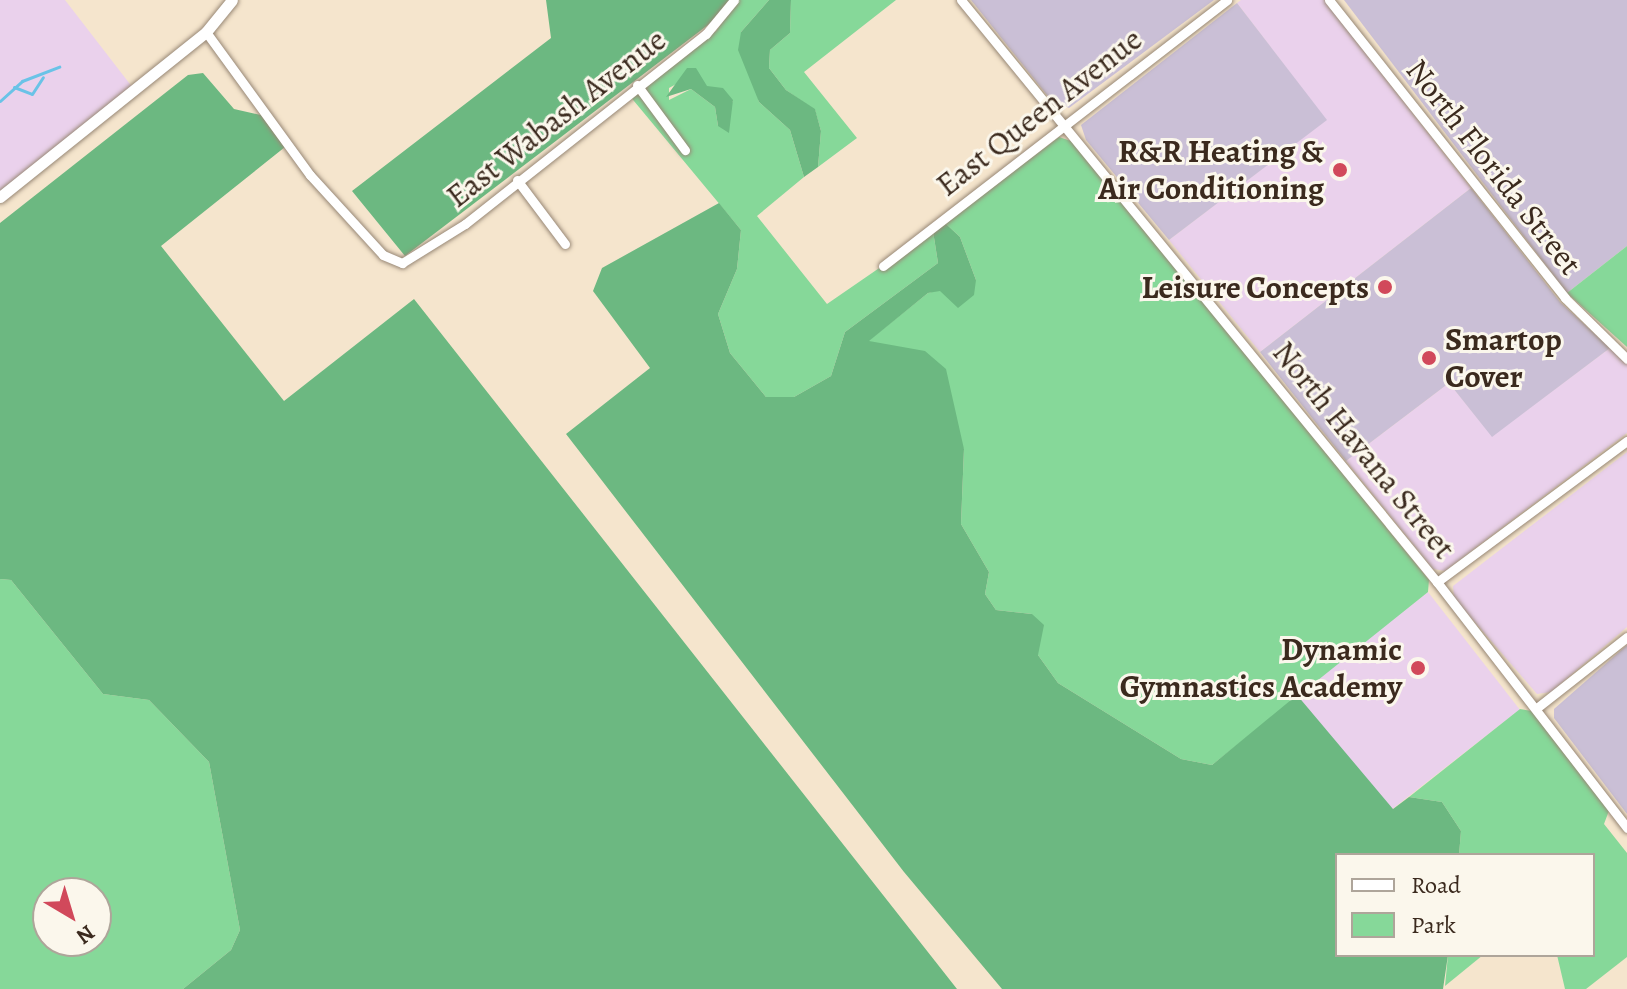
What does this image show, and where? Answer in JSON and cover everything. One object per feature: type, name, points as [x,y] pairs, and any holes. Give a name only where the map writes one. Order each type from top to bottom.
[{"type":"street","points":[[0,197],[206,32],[232,0]]},
{"type":"street","name":"East Wabash Avenue","points":[[206,32],[310,175],[378,250],[398,263],[439,243],[713,28],[734,0]]},
{"type":"street","name":"North Havana Street","points":[[961,0],[1538,707],[1627,828]]},
{"type":"street","name":"East Queen Avenue","points":[[883,266],[1227,0]]},
{"type":"street","name":"North Florida Street","points":[[1329,0],[1565,298],[1627,359]]},
{"type":"street","points":[[637,85],[685,150]]},
{"type":"street","points":[[517,180],[565,244]]},
{"type":"street","points":[[1437,582],[1627,441]]},
{"type":"street","points":[[1538,707],[1627,637]]},
{"type":"shaded area","points":[[0,0],[65,0],[133,88],[0,192]]},
{"type":"shaded area","points":[[971,0],[1214,0],[1069,108],[1050,99]]},
{"type":"shaded area","points":[[1241,0],[1324,0],[1471,188],[1260,352],[1169,240],[1326,120],[1237,3]]},
{"type":"shaded area","points":[[1344,0],[1627,0],[1627,246],[1567,293]]},
{"type":"shaded area","points":[[1237,3],[1327,120],[1169,240],[1086,140],[1081,125]]},
{"type":"shaded area","points":[[1471,188],[1560,302],[1610,348],[1492,437],[1449,383],[1346,461],[1260,352]]},
{"type":"shaded area","points":[[1610,348],[1627,364],[1627,433],[1445,571],[1433,569],[1346,461],[1449,383],[1492,436]]},
{"type":"shaded area","points":[[1627,452],[1627,627],[1551,692],[1537,694],[1454,598],[1453,586]]},
{"type":"shaded area","points":[[1428,592],[1520,709],[1388,812],[1296,695]]},
{"type":"shaded area","points":[[1627,645],[1627,814],[1554,718],[1554,709]]},
{"type":"green space","points":[[546,0],[730,0],[721,15],[405,256],[352,191],[551,38]]},
{"type":"green space","points":[[738,0],[769,0],[741,32],[759,102],[790,130],[804,177],[757,216],[827,304],[933,231],[938,263],[845,332],[831,376],[794,397],[766,397],[730,353],[718,314],[737,269],[741,230],[629,95],[716,31]],"holes":[[[680,82],[733,101],[718,126],[715,107],[691,89],[669,100],[669,88]]]},
{"type":"green space","points":[[769,0],[791,0],[790,33],[770,50],[769,68],[786,90],[815,109],[821,131],[818,167],[804,177],[790,130],[759,102],[738,50],[741,32]]},
{"type":"green space","points":[[791,0],[896,0],[804,72],[857,138],[818,167],[821,131],[815,110],[786,90],[769,68],[770,50],[790,33]]},
{"type":"green space","points":[[687,68],[696,68],[707,86],[723,88],[733,100],[729,133],[718,126],[715,107],[691,89],[666,97]]},
{"type":"green space","points":[[203,73],[234,109],[261,115],[285,147],[161,246],[284,401],[414,299],[957,989],[183,989],[231,950],[240,930],[209,762],[149,700],[103,694],[11,580],[0,579],[0,223],[188,75]]},
{"type":"green space","points":[[1059,137],[1074,142],[1429,580],[1428,592],[1212,765],[1181,759],[1058,683],[1038,655],[1032,614],[996,610],[985,594],[989,572],[961,524],[964,449],[868,341],[928,293],[976,280],[960,237],[945,223]]},
{"type":"green space","points":[[719,203],[741,230],[737,269],[718,314],[730,353],[766,397],[794,397],[831,376],[845,332],[938,263],[933,231],[945,223],[960,237],[976,280],[974,295],[958,308],[940,291],[928,293],[869,341],[925,351],[946,369],[964,449],[961,524],[989,572],[985,594],[996,610],[1032,614],[1044,625],[1038,655],[1058,683],[1181,759],[1212,765],[1297,695],[1393,809],[1409,797],[1442,802],[1461,831],[1459,853],[1335,853],[1335,957],[1448,957],[1443,989],[1002,989],[904,872],[566,434],[650,368],[593,291],[602,268]]},
{"type":"green space","points":[[1627,246],[1627,347],[1567,293]]},
{"type":"green space","points":[[0,579],[11,580],[103,694],[149,700],[209,762],[240,930],[231,950],[183,989],[0,989]]},
{"type":"green space","points":[[1520,709],[1532,711],[1610,808],[1604,824],[1627,853],[1627,957],[1586,989],[1565,989],[1557,957],[1595,957],[1595,853],[1459,853],[1461,831],[1442,802],[1409,797]]},
{"type":"green space","points":[[1448,957],[1481,957],[1445,986]]},
{"type":"waterway","points":[[0,101],[22,81],[59,67]]},
{"type":"waterway","points":[[14,87],[32,94],[43,77]]},
{"type":"place","name":"R&R Heating & Air Conditioning","points":[[1340,170]]},
{"type":"place","name":"Leisure Concepts","points":[[1385,287]]},
{"type":"place","name":"Smartop Cover","points":[[1429,358]]},
{"type":"place","name":"Dynamic Gymnastics Academy","points":[[1418,668]]}]
